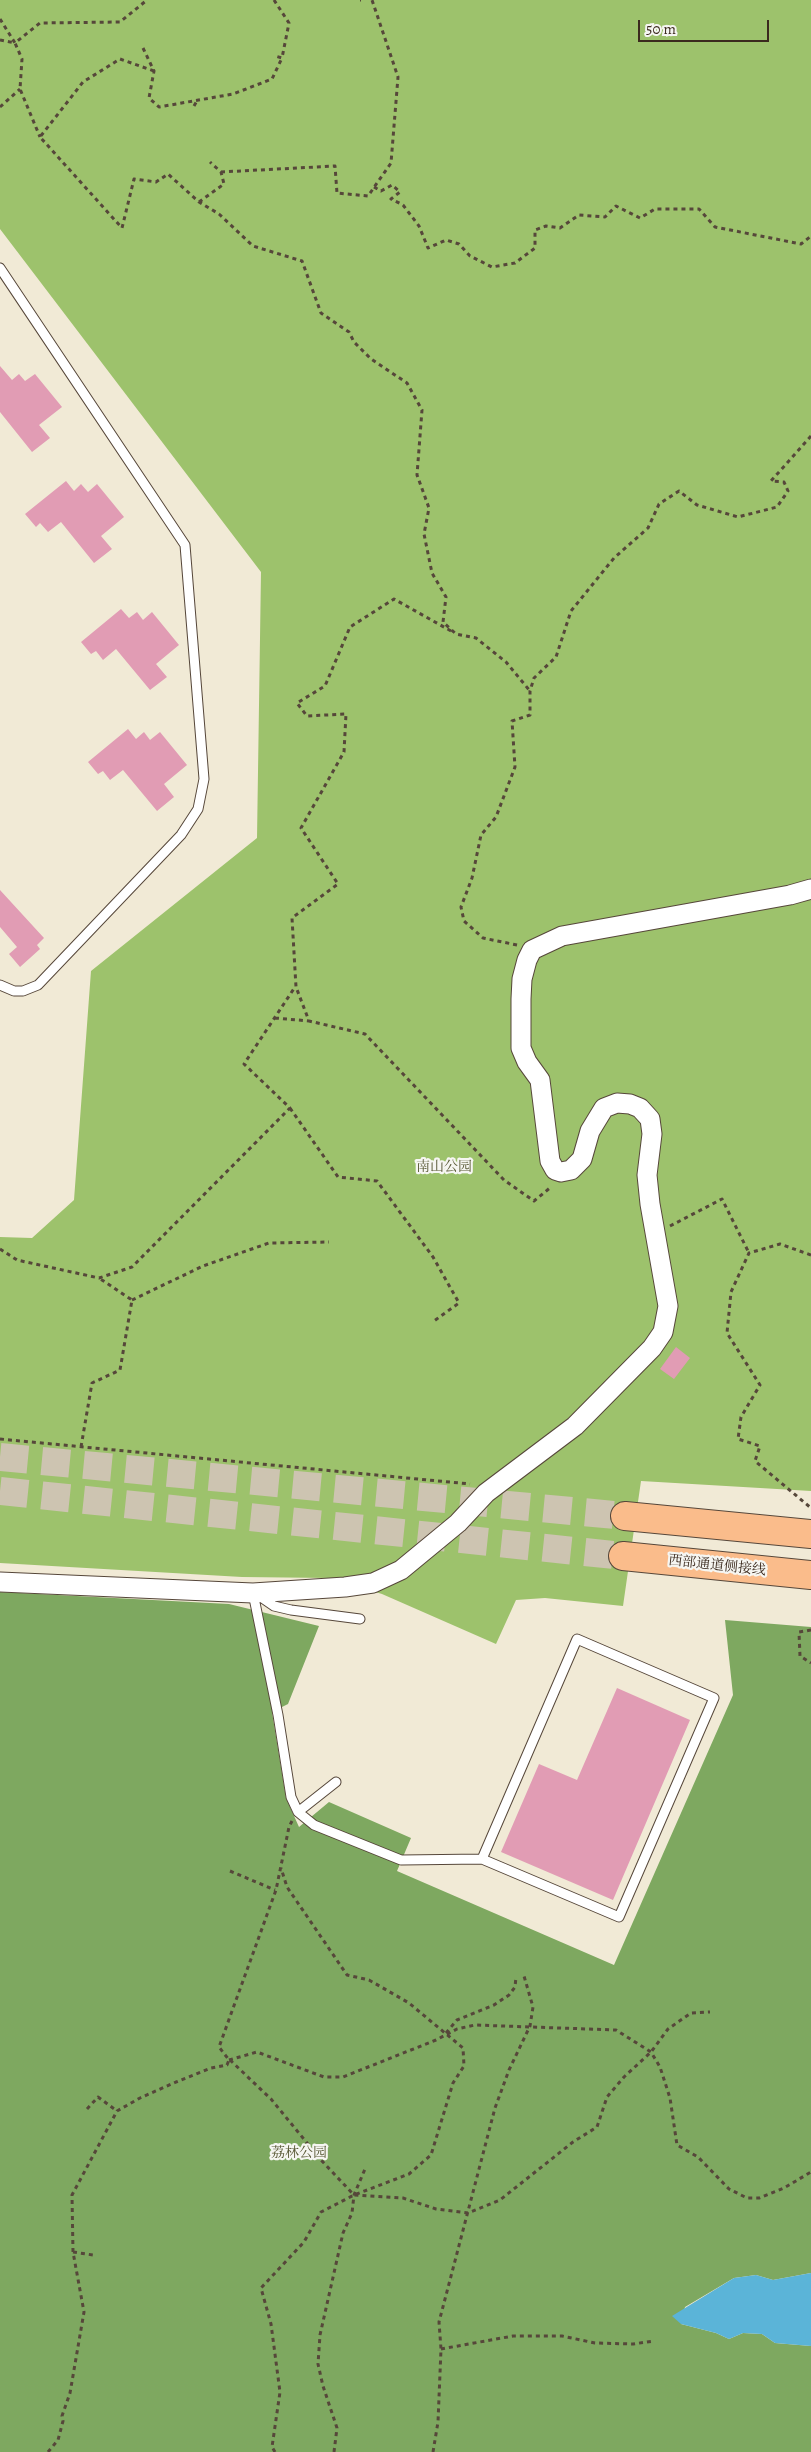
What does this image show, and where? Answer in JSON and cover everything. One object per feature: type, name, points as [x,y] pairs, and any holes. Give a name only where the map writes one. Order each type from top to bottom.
[{"type":"highway","points":[[625,1516],[811,1534]]},
{"type":"highway","name":"西部通道侧接线","points":[[623,1556],[811,1575]]},
{"type":"street","points":[[0,1582],[253,1593],[344,1587],[372,1583],[401,1570],[458,1523],[494,1487],[575,1426],[652,1348],[663,1332],[668,1306],[647,1175],[652,1134],[650,1119],[640,1108],[630,1104],[617,1103],[604,1108],[590,1131],[582,1159],[571,1170],[561,1172],[555,1170],[550,1161],[540,1080],[527,1062],[521,1048],[522,980],[532,950],[562,936],[790,895],[811,889]]},
{"type":"lane","points":[[0,268],[185,545],[204,779],[198,809],[181,835],[38,985],[22,991],[14,991],[0,985]]},
{"type":"lane","points":[[253,1593],[274,1606],[360,1619]]},
{"type":"lane","points":[[253,1593],[278,1714],[291,1797],[298,1812],[314,1825],[401,1860],[482,1859],[618,1917],[714,1698],[577,1639],[482,1859]]},
{"type":"lane","points":[[298,1812],[336,1782]]},
{"type":"path","points":[[0,40],[15,43],[40,23],[120,22],[147,0]]},
{"type":"path","points":[[143,48],[154,70],[149,98],[159,107],[233,94],[272,79],[282,58],[289,23],[274,0]]},
{"type":"path","points":[[221,172],[335,166],[337,193],[368,196],[391,163],[398,77],[372,0]]},
{"type":"path","points":[[0,19],[15,43],[22,59],[20,89],[40,137],[122,228],[134,178],[156,182],[168,174],[199,202],[219,214],[253,246],[302,261],[321,313],[348,332],[354,342],[372,359],[407,383],[422,410],[417,475],[429,508],[424,534],[432,573],[446,597],[443,622],[456,634]]},
{"type":"path","points":[[275,56],[282,58]]},
{"type":"path","points":[[40,137],[83,82],[120,59],[154,70]]},
{"type":"path","points":[[0,107],[20,89]]},
{"type":"path","points":[[194,106],[198,99]]},
{"type":"path","points":[[199,202],[224,184],[221,172],[210,162]]},
{"type":"path","points":[[374,187],[381,191],[392,185],[400,192],[391,199],[403,205],[419,226],[428,248],[446,240],[459,244],[470,256],[492,267],[515,263],[536,248],[535,230],[546,226],[560,228],[579,215],[605,217],[616,206],[640,218],[655,209],[699,209],[715,227],[801,244],[811,236]]},
{"type":"path","points":[[532,950],[511,942],[483,938],[464,921],[461,907],[472,878],[481,835],[496,817],[515,767],[512,721],[530,715],[530,691],[534,678],[556,657],[571,611],[614,558],[648,528],[660,504],[679,491],[698,505],[738,517],[777,507],[788,491],[784,482],[771,481],[811,436]]},
{"type":"path","points":[[309,1021],[296,987],[292,918],[338,884],[301,828],[344,752],[346,714],[307,716],[296,703],[326,686],[350,627],[394,599],[456,634],[476,638],[506,662],[530,691]]},
{"type":"path","points":[[296,987],[244,1064],[290,1108],[338,1177],[377,1181],[433,1257],[459,1303],[434,1321]]},
{"type":"path","points":[[275,1018],[309,1021],[365,1034],[504,1180],[534,1201],[571,1170]]},
{"type":"path","points":[[99,1278],[132,1267],[290,1108]]},
{"type":"path","points":[[656,1233],[722,1198],[749,1253]]},
{"type":"path","points":[[132,1300],[203,1266],[269,1243],[329,1242]]},
{"type":"path","points":[[811,1255],[780,1244],[749,1253],[731,1292],[727,1333],[760,1385],[741,1417],[738,1439],[760,1446],[755,1461],[811,1508]]},
{"type":"path","points":[[0,1249],[17,1260],[99,1278],[132,1300]]},
{"type":"path","points":[[81,1447],[92,1383],[120,1370],[132,1300]]},
{"type":"path","points":[[0,1439],[494,1487]]},
{"type":"path","points":[[811,1630],[799,1632],[800,1656],[811,1663]]},
{"type":"path","points":[[298,1812],[289,1827],[276,1890],[219,2047],[229,2060],[271,2099],[321,2160],[354,2195],[403,2198],[436,2209],[468,2213],[500,2200],[573,2142],[597,2127],[607,2096],[651,2052],[668,2029],[691,2013],[710,2012]]},
{"type":"path","points":[[274,2452],[272,2447],[280,2392],[271,2324],[261,2288],[304,2242],[321,2212],[354,2195],[410,2174],[431,2155],[453,2083],[464,2066],[463,2048],[409,2003],[369,1980],[347,1975],[286,1888],[281,1868]]},
{"type":"path","points":[[230,1871],[276,1890]]},
{"type":"path","points":[[432,2452],[438,2422],[441,2348],[439,2322],[495,2108],[509,2070],[530,2026],[533,2006],[524,1976]]},
{"type":"path","points":[[48,2452],[58,2440],[62,2416],[70,2393],[84,2312],[82,2292],[73,2252],[72,2195],[117,2111],[140,2098],[176,2082],[211,2068],[227,2065],[229,2060],[257,2052],[324,2077],[343,2077],[436,2040],[445,2034],[457,2020],[494,2005],[509,1995],[515,1986],[516,1977]]},
{"type":"path","points":[[445,2034],[475,2025],[530,2026],[554,2030],[616,2030],[651,2052],[660,2067],[670,2098],[677,2145],[698,2157],[729,2189],[747,2198],[759,2198],[784,2188],[811,2172]]},
{"type":"path","points":[[86,2109],[98,2097],[117,2111]]},
{"type":"path","points":[[334,2452],[337,2428],[318,2364],[320,2335],[343,2233],[352,2213],[354,2195],[365,2169]]},
{"type":"path","points":[[73,2252],[93,2255]]},
{"type":"path","points":[[441,2348],[513,2336],[562,2336],[595,2343],[633,2344],[654,2341]]},
{"type":"green space","name":"南山公园","points":[[0,0],[811,0],[811,1491],[641,1481],[623,1606],[545,1598],[516,1600],[496,1644],[382,1594],[330,1578],[242,1577],[0,1563],[0,1237],[32,1238],[74,1200],[91,971],[257,838],[261,572],[0,229]]},
{"type":"green space","name":"荔林公园","points":[[0,1592],[229,1604],[319,1626],[288,1704],[272,1712],[286,1798],[299,1827],[329,1802],[411,1838],[397,1871],[614,1965],[733,1695],[725,1620],[811,1627],[811,2273],[773,2280],[756,2275],[734,2278],[685,2307],[681,2324],[716,2333],[729,2339],[743,2333],[762,2334],[775,2343],[811,2346],[811,2452],[0,2452]]},
{"type":"water","points":[[811,2273],[811,2346],[775,2343],[762,2334],[743,2333],[729,2339],[716,2333],[681,2324],[672,2316],[734,2278],[756,2275],[773,2280]]},
{"type":"building","points":[[0,366],[12,380],[19,374],[25,381],[35,374],[62,407],[39,425],[50,438],[32,452],[0,412]]},
{"type":"building","points":[[66,481],[74,491],[81,484],[88,492],[97,484],[124,517],[101,536],[112,549],[94,563],[61,522],[48,532],[40,523],[36,527],[25,514]]},
{"type":"building","points":[[121,609],[129,618],[137,612],[143,620],[152,612],[179,645],[156,664],[167,677],[150,690],[116,649],[103,660],[96,651],[91,654],[81,642]]},
{"type":"building","points":[[128,729],[136,739],[144,732],[150,740],[160,732],[187,765],[164,784],[174,797],[157,811],[123,770],[110,780],[103,771],[98,774],[88,762]]},
{"type":"building","points":[[0,890],[44,938],[37,945],[40,949],[20,967],[9,954],[17,947],[0,927]]},
{"type":"building","points":[[676,1347],[690,1358],[674,1379],[660,1369]]},
{"type":"building","points":[[617,1688],[690,1720],[613,1900],[501,1852],[539,1764],[577,1780]]},
{"type":"tunnel","points":[[0,1457],[625,1516]]},
{"type":"tunnel","points":[[0,1491],[623,1556]]}]
